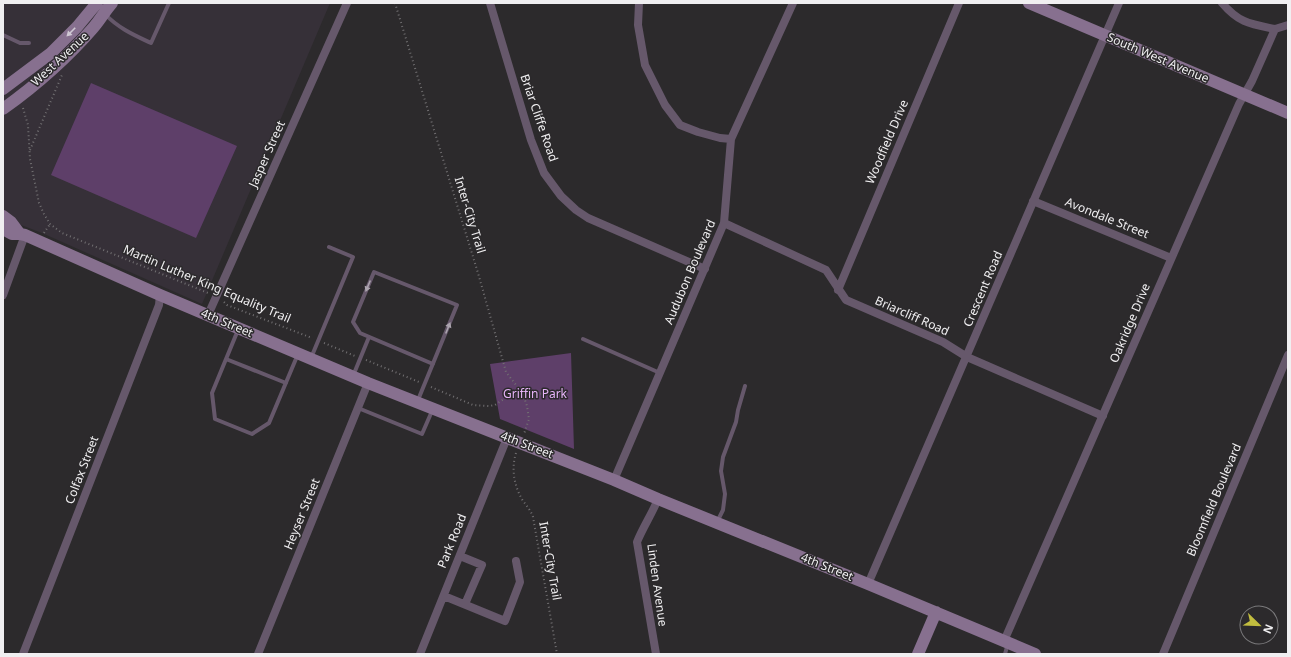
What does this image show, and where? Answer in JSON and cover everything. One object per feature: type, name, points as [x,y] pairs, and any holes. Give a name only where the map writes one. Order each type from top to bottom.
[{"type":"street","name":"West Avenue","points":[[3,89],[51,53],[77,27],[100,8],[112,3]]},
{"type":"street","name":"Jasper Street","points":[[208,315],[347,3]]},
{"type":"street","name":"Briar Cliffe Road","points":[[490,3],[531,140],[544,173],[561,196],[576,210],[588,218],[705,269]]},
{"type":"street","points":[[639,3],[638,25],[645,65],[664,105],[680,125],[698,132],[720,138],[731,139]]},
{"type":"street","name":"Audubon Boulevard","points":[[614,480],[724,223],[731,139],[793,3]]},
{"type":"street","name":"Woodfield Drive","points":[[838,290],[959,3]]},
{"type":"street","name":"South West Avenue","points":[[1029,3],[1288,113]]},
{"type":"street","name":"Crescent Road","points":[[868,584],[1119,3]]},
{"type":"street","points":[[1222,3],[1238,19],[1252,24],[1275,29],[1288,25]]},
{"type":"street","name":"West Avenue","points":[[3,109],[43,77],[72,50],[93,27],[100,8]]},
{"type":"street","name":"Oakridge Drive","points":[[1006,646],[1171,258],[1244,94],[1252,81],[1275,29]]},
{"type":"street","name":"Avondale Street","points":[[1034,201],[1171,258]]},
{"type":"street","name":"4th Street","points":[[3,216],[23,234],[160,295],[353,377],[614,480],[936,612],[1006,646],[1035,654]]},
{"type":"street","name":"Briarcliff Road","points":[[724,223],[826,270],[846,300],[943,342],[967,357],[1104,416]]},
{"type":"street","name":"4th Street","points":[[3,229],[12,234],[23,234]]},
{"type":"street","points":[[3,295],[23,234]]},
{"type":"street","name":"Colfax Street","points":[[23,654],[159,305],[160,295]]},
{"type":"street","name":"Bloomfield Boulevard","points":[[1163,654],[1288,355]]},
{"type":"street","name":"Heyser Street","points":[[258,654],[368,383]]},
{"type":"street","name":"Park Road","points":[[420,654],[507,438]]},
{"type":"street","name":"Linden Avenue","points":[[656,654],[638,542],[641,532],[654,510],[658,499]]},
{"type":"street","points":[[460,556],[482,565],[465,604]]},
{"type":"street","points":[[444,596],[505,621],[520,582],[516,561]]},
{"type":"street","points":[[918,654],[936,612]]},
{"type":"lane","points":[[100,8],[112,22],[125,31],[151,43],[169,3]]},
{"type":"lane","points":[[3,35],[20,43],[29,43]]},
{"type":"lane","points":[[311,358],[353,257],[330,247]]},
{"type":"lane","points":[[417,402],[424,384],[433,364],[457,305],[374,272],[353,322],[360,334],[433,364]]},
{"type":"lane","points":[[239,328],[212,393],[215,419],[252,434],[269,423],[298,353]]},
{"type":"lane","points":[[353,377],[369,337]]},
{"type":"lane","points":[[583,339],[660,373]]},
{"type":"lane","points":[[226,359],[286,383]]},
{"type":"lane","points":[[717,523],[723,510],[725,494],[722,471],[723,457],[736,422],[744,386]]},
{"type":"lane","points":[[358,408],[422,434],[433,408]]},
{"type":"path","name":"Inter-City Trail","points":[[395,3],[478,273],[506,372],[523,394],[528,406],[529,419],[526,429]]},
{"type":"path","points":[[30,151],[64,72]]},
{"type":"path","name":"Martin Luther King Equality Trail","points":[[23,108],[28,125],[30,159],[39,203],[50,224],[62,233],[216,296],[227,305],[318,340],[473,405],[481,407],[495,405],[507,397],[529,392],[545,394]]},
{"type":"path","name":"Inter-City Trail","points":[[516,453],[513,462],[514,480],[522,500],[533,517],[557,654]]},
{"type":"shaded area","points":[[3,3],[330,3],[202,304],[42,233],[3,218]]},
{"type":"green space","points":[[91,83],[237,146],[196,238],[51,175]]},
{"type":"green space","name":"Griffin Park","points":[[571,353],[574,449],[500,419],[490,364]]}]
